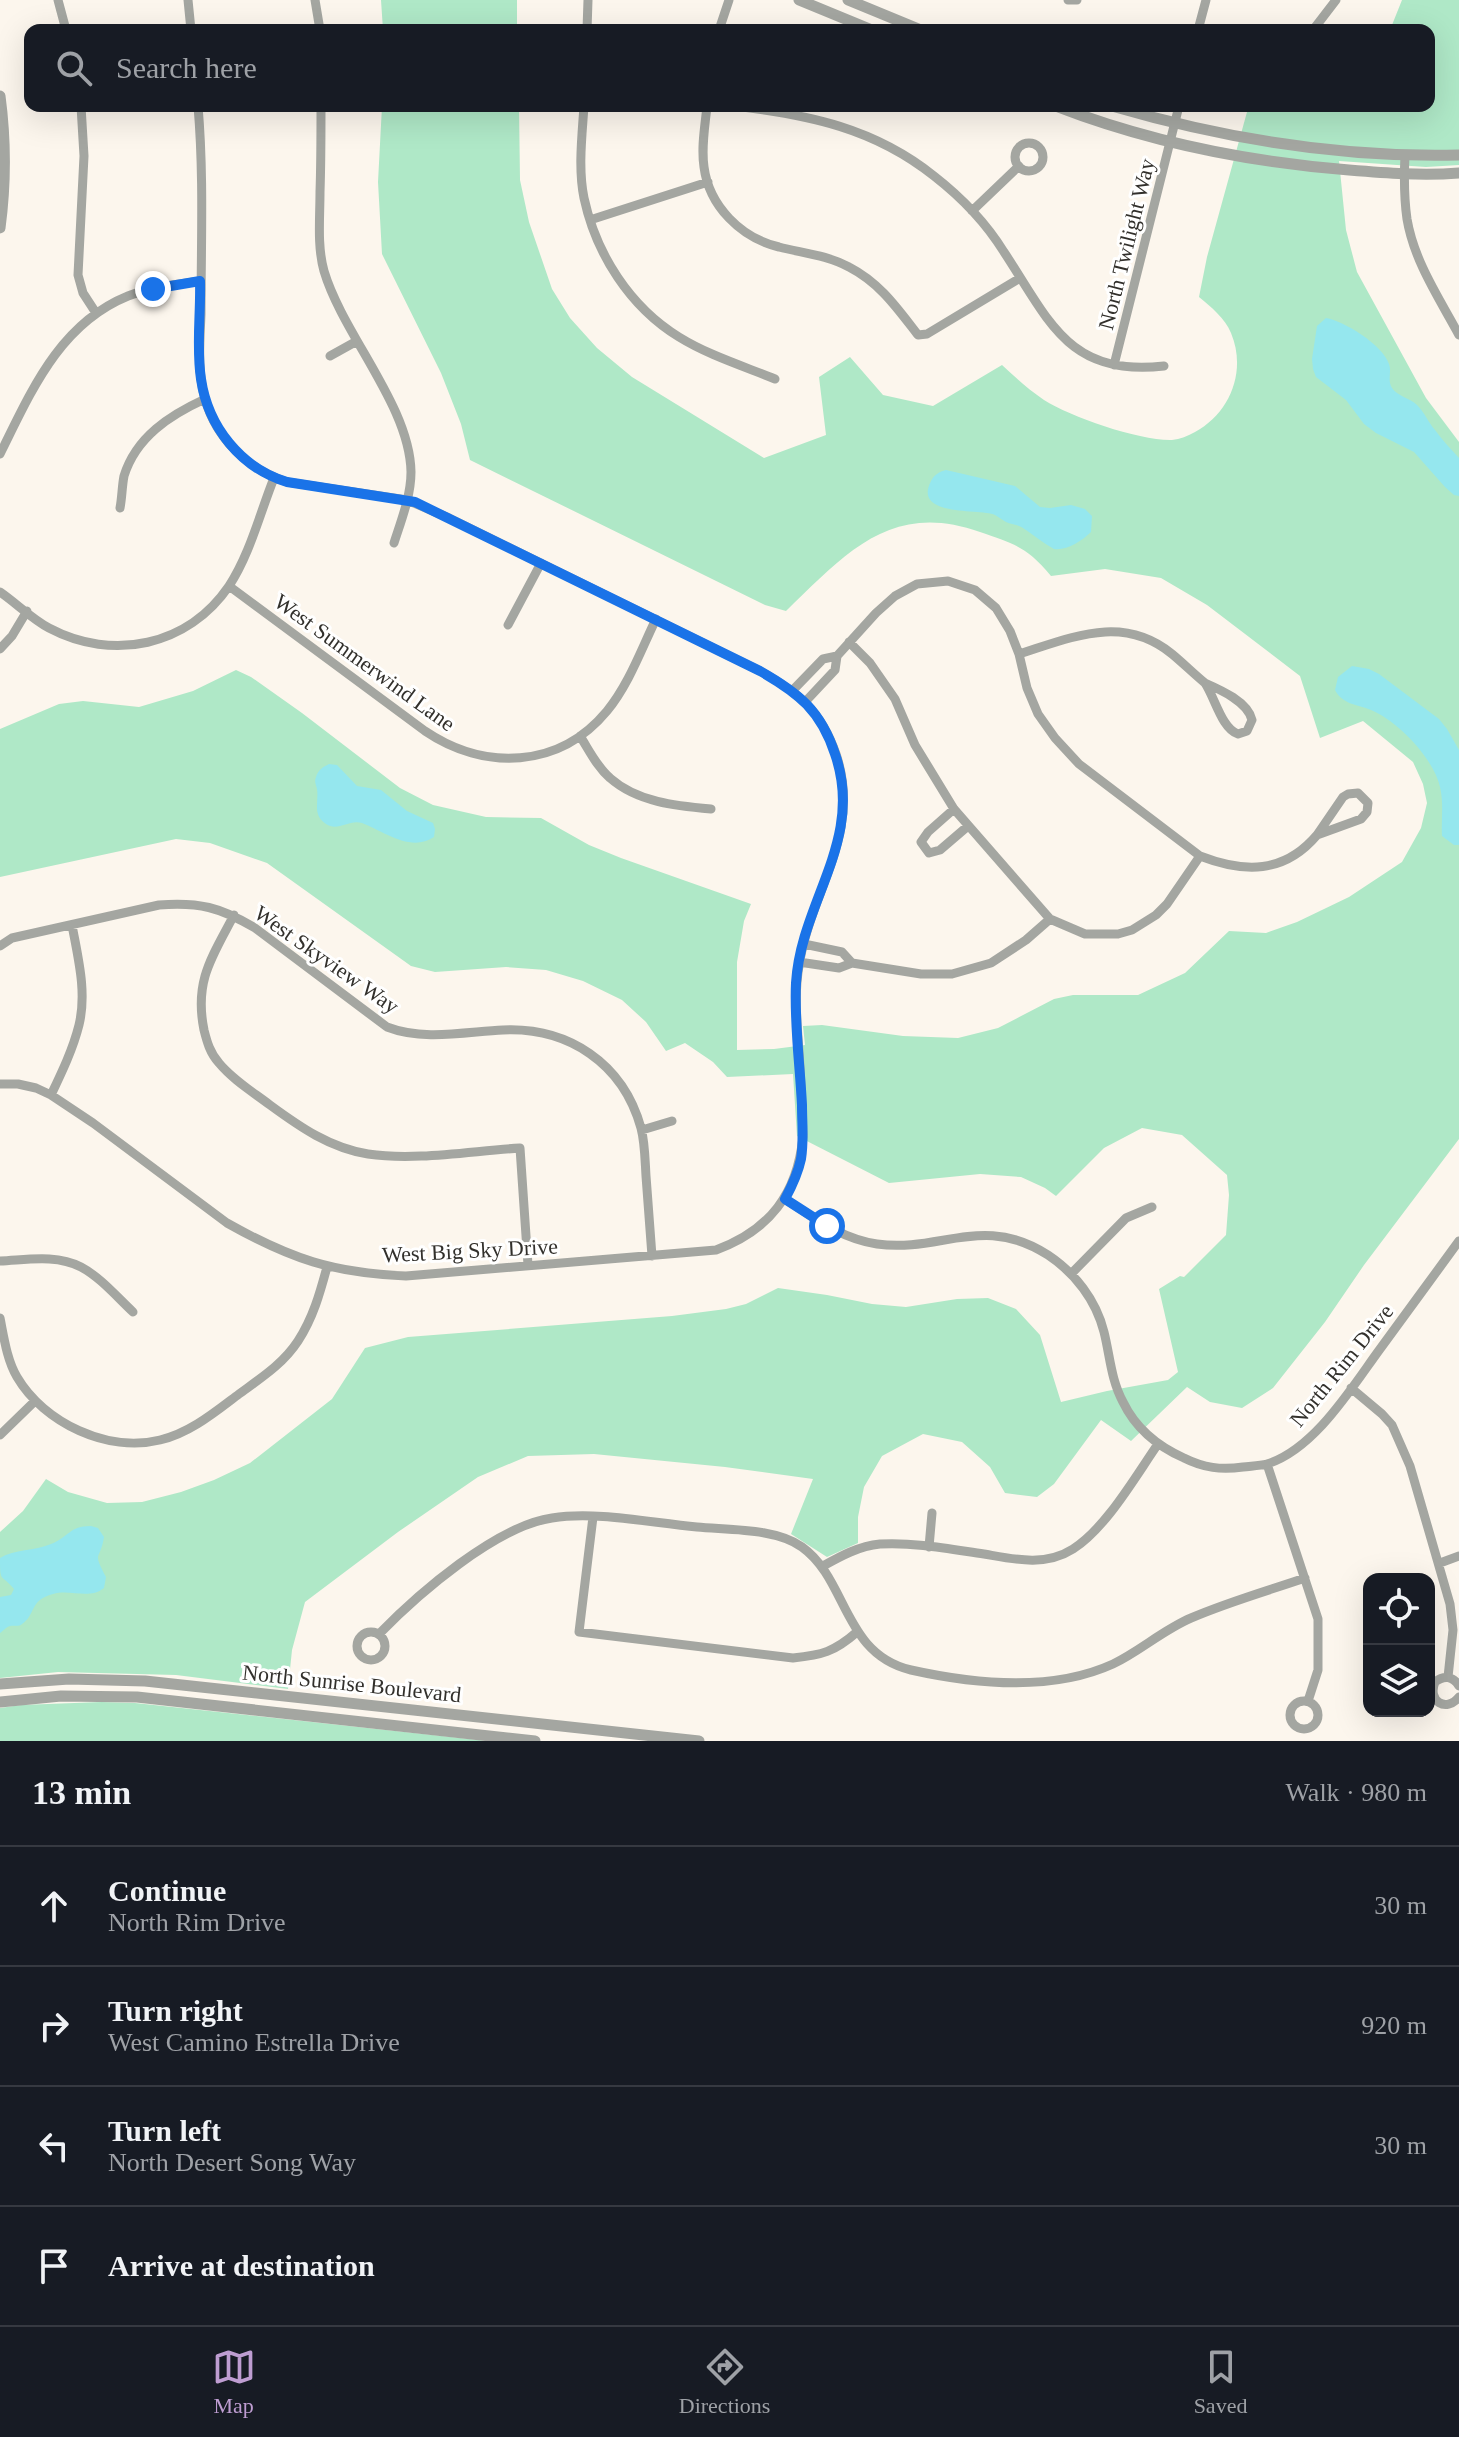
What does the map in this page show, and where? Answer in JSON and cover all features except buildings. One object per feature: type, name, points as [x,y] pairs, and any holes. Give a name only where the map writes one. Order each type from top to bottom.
[{"type":"street","points":[[58,0],[64,24]]},
{"type":"street","points":[[188,0],[190,24]]},
{"type":"street","points":[[315,0],[319,24]]},
{"type":"street","points":[[587,24],[588,0]]},
{"type":"street","points":[[721,24],[729,0]]},
{"type":"street","points":[[799,0],[857,24]]},
{"type":"street","points":[[848,0],[906,24]]},
{"type":"street","points":[[1200,24],[1206,0]]},
{"type":"street","points":[[1318,24],[1336,0]]},
{"type":"street","points":[[0,96],[6,181],[0,228]]},
{"type":"street","points":[[81,112],[84,156],[78,275],[83,293],[96,313]]},
{"type":"street","points":[[199,112],[200,376],[214,421],[231,447],[250,464],[274,478],[407,500],[541,563],[793,690],[826,729],[841,769],[845,797],[838,841],[799,962],[796,983],[803,1137],[801,1160],[785,1199]]},
{"type":"street","points":[[321,112],[319,242],[323,269],[397,417],[409,452],[411,474],[407,500],[394,543]]},
{"type":"street","points":[[584,112],[584,197],[590,220],[621,282],[652,318],[680,338],[775,379]]},
{"type":"street","points":[[706,112],[703,165],[717,202],[727,217],[749,236],[763,243],[807,252],[849,266],[885,293],[918,335],[927,334],[1020,278]]},
{"type":"street","points":[[774,112],[813,118],[865,135],[914,161],[972,211],[1003,250],[1042,314],[1059,335],[1074,347],[1114,365],[1143,368],[1164,366]]},
{"type":"street","points":[[1074,112],[1119,127],[1405,155],[1459,155]]},
{"type":"street","points":[[1126,112],[1173,132],[1201,149],[1268,162],[1404,174],[1459,173]]},
{"type":"street","name":"North Twilight Way","points":[[1114,365],[1178,112]]},
{"type":"street","points":[[1405,155],[1407,220],[1415,248],[1459,335]]},
{"type":"street","points":[[972,211],[1019,166]]},
{"type":"street","points":[[590,220],[708,182]]},
{"type":"street","points":[[0,454],[38,378],[68,337],[96,313],[127,296],[200,281]]},
{"type":"street","points":[[330,356],[357,341]]},
{"type":"street","points":[[120,508],[125,475],[138,449],[155,429],[176,413],[205,399]]},
{"type":"street","points":[[0,592],[49,628],[87,641],[125,646],[164,639],[202,617],[229,586],[274,478]]},
{"type":"street","points":[[508,625],[541,563]]},
{"type":"street","points":[[805,702],[835,670],[837,656],[895,596],[917,584],[948,581],[975,590],[996,608],[1010,631],[1038,714],[1055,738],[1079,764],[1200,856],[1220,864],[1249,869],[1279,863],[1310,843],[1343,797],[1354,792],[1365,798],[1367,812],[1361,819],[1317,835]]},
{"type":"street","name":"West Summerwind Lane","points":[[229,586],[425,731],[443,743],[478,757],[517,759],[540,755],[580,736],[605,713],[619,694],[656,619]]},
{"type":"street","points":[[0,649],[27,611]]},
{"type":"street","points":[[1019,654],[1092,632],[1117,630],[1143,636],[1171,653],[1205,683],[1247,709],[1252,720],[1247,731],[1238,734],[1226,727],[1205,683]]},
{"type":"street","points":[[849,642],[870,663],[895,699],[915,745],[954,809],[1050,919],[1085,934],[1118,934],[1132,930],[1167,904],[1200,856]]},
{"type":"street","points":[[793,690],[823,659],[837,656]]},
{"type":"street","points":[[580,736],[609,777],[637,795],[662,803],[711,809]]},
{"type":"street","points":[[954,809],[921,842],[929,853],[940,850],[968,826]]},
{"type":"street","name":"West Skyview Way","points":[[0,946],[12,938],[159,905],[207,906],[234,915],[255,928],[387,1027],[400,1032],[429,1034],[526,1029],[576,1043],[598,1060],[625,1091],[642,1130],[652,1256]]},
{"type":"street","points":[[234,915],[202,980],[202,1019],[208,1045],[218,1062],[236,1080],[308,1133],[364,1153],[392,1156],[520,1148],[528,1265]]},
{"type":"street","points":[[799,962],[839,968],[852,963],[921,974],[952,974],[991,963],[1026,940],[1050,919]]},
{"type":"street","points":[[51,1095],[79,1024],[82,990],[72,925]]},
{"type":"street","points":[[804,944],[842,952],[852,963]]},
{"type":"street","name":"West Big Sky Drive","points":[[0,1084],[18,1084],[51,1095],[227,1223],[296,1258],[356,1273],[406,1276],[703,1253],[731,1245],[761,1225],[785,1199]]},
{"type":"street","points":[[642,1130],[672,1121]]},
{"type":"street","name":"North Rim Drive","points":[[785,1199],[827,1226],[878,1244],[999,1236],[1028,1244],[1049,1256],[1071,1274],[1095,1308],[1101,1321],[1113,1377],[1123,1402],[1138,1424],[1158,1444],[1194,1463],[1215,1469],[1267,1464],[1312,1436],[1459,1241]]},
{"type":"street","points":[[1071,1274],[1126,1218],[1152,1207]]},
{"type":"street","points":[[0,1261],[46,1258],[81,1267],[133,1312]]},
{"type":"street","points":[[0,1318],[12,1369],[18,1380],[35,1401],[63,1423],[98,1438],[125,1442],[157,1441],[176,1435],[219,1409],[283,1360],[310,1320],[327,1267]]},
{"type":"street","points":[[1351,1388],[1382,1414],[1400,1439],[1450,1604],[1453,1630],[1448,1677]]},
{"type":"street","points":[[0,1435],[35,1401]]},
{"type":"street","points":[[823,1566],[858,1548],[877,1544],[906,1543],[1019,1561],[1046,1560],[1071,1551],[1095,1532],[1158,1444]]},
{"type":"street","points":[[1267,1464],[1318,1619],[1318,1670],[1308,1701]]},
{"type":"street","points":[[929,1547],[932,1513]]},
{"type":"street","points":[[379,1634],[407,1605],[510,1531],[553,1517],[593,1517],[756,1532],[789,1539],[803,1547],[823,1566],[857,1632],[882,1657],[907,1669],[1017,1683],[1042,1682],[1096,1671],[1189,1619],[1305,1578]]},
{"type":"street","points":[[593,1517],[579,1632],[793,1658],[827,1653],[840,1647],[857,1632]]},
{"type":"street","points":[[1440,1563],[1459,1556]]},
{"type":"street","points":[[1448,1677],[1459,1686]]},
{"type":"street","points":[[1448,1677],[1435,1682],[1435,1701],[1452,1704],[1459,1697]]},
{"type":"street","name":"North Sunrise Boulevard","points":[[0,1684],[69,1679],[145,1681],[699,1741]]},
{"type":"street","name":"North Sunrise Boulevard","points":[[0,1702],[61,1696],[137,1697],[535,1741]]},
{"type":"green space","points":[[381,0],[517,0],[517,24],[383,24]]},
{"type":"green space","points":[[1402,0],[1459,0],[1459,165],[1426,167],[1339,161],[1346,230],[1357,272],[1426,398],[1459,442],[1459,1139],[1273,1388],[1242,1408],[1210,1402],[1187,1387],[1131,1441],[1101,1420],[1054,1484],[1037,1497],[1005,1493],[990,1467],[962,1442],[923,1434],[882,1456],[864,1487],[858,1517],[858,1543],[827,1557],[791,1534],[813,1479],[594,1454],[528,1456],[478,1477],[305,1602],[292,1650],[288,1689],[176,1675],[58,1672],[0,1678],[0,1532],[23,1511],[46,1479],[68,1492],[107,1503],[142,1502],[214,1480],[250,1463],[332,1399],[365,1348],[408,1337],[726,1309],[746,1304],[778,1288],[906,1307],[988,1298],[1016,1309],[1040,1335],[1061,1402],[1168,1380],[1178,1372],[1159,1289],[1180,1276],[1184,1277],[1226,1235],[1229,1195],[1227,1175],[1182,1135],[1142,1128],[1104,1148],[1056,1196],[1021,1177],[980,1174],[889,1183],[797,1136],[793,1074],[727,1077],[713,1062],[685,1043],[666,1051],[646,1022],[622,1000],[583,981],[546,970],[506,967],[435,972],[411,966],[267,863],[210,843],[176,839],[0,877],[0,729],[59,704],[83,701],[139,707],[193,691],[236,670],[302,713],[400,788],[433,805],[486,817],[541,818],[589,845],[751,904],[744,921],[737,962],[737,1050],[805,1045],[803,1026],[822,1025],[903,1036],[958,1038],[998,1028],[1054,999],[1073,995],[1138,995],[1185,973],[1229,931],[1266,933],[1349,897],[1402,862],[1421,828],[1427,803],[1413,762],[1363,721],[1320,738],[1300,676],[1207,605],[1161,578],[1105,569],[1051,576],[1027,552],[1002,540],[949,524],[920,523],[895,528],[872,538],[829,570],[786,611],[765,605],[470,460],[461,424],[441,373],[382,254],[378,182],[382,112],[519,112],[520,180],[529,222],[552,289],[570,318],[597,348],[632,377],[764,458],[826,435],[819,377],[850,357],[883,395],[933,406],[1002,365],[1038,396],[1071,414],[1142,437],[1172,440],[1195,432],[1218,414],[1236,376],[1237,362],[1231,333],[1213,309],[1199,297],[1247,112],[1435,112],[1435,24],[1392,24]]},
{"type":"green space","points":[[135,1703],[488,1741],[0,1741],[0,1708]]},
{"type":"water","points":[[1326,318],[1362,335],[1385,357],[1390,367],[1392,388],[1417,405],[1459,458],[1459,496],[1445,487],[1414,452],[1364,424],[1346,400],[1316,377],[1312,359],[1317,326]]},
{"type":"water","points":[[946,470],[1015,486],[1040,507],[1071,505],[1085,509],[1092,516],[1091,532],[1074,545],[1054,549],[1021,527],[995,515],[939,506],[931,501],[928,493],[934,477]]},
{"type":"water","points":[[1352,666],[1379,674],[1439,719],[1447,729],[1459,750],[1459,845],[1442,836],[1440,787],[1423,753],[1381,715],[1346,701],[1335,690],[1338,677]]},
{"type":"water","points":[[329,764],[337,765],[357,786],[381,790],[407,811],[433,823],[434,837],[416,843],[407,842],[362,823],[335,827],[326,824],[319,817],[315,780],[319,771]]},
{"type":"water","points":[[91,1526],[98,1528],[104,1537],[98,1559],[106,1577],[104,1588],[86,1594],[60,1593],[45,1597],[22,1624],[0,1633],[0,1597],[11,1595],[14,1589],[1,1575],[0,1558],[51,1544],[73,1530]]},
{"type":"route","points":[[153,289],[200,281],[200,376],[205,399],[214,421],[231,447],[250,464],[287,482],[415,502],[760,671],[793,690],[818,717],[826,729],[841,769],[844,814],[799,962],[796,983],[803,1137],[801,1160],[785,1199],[827,1226]]}]
